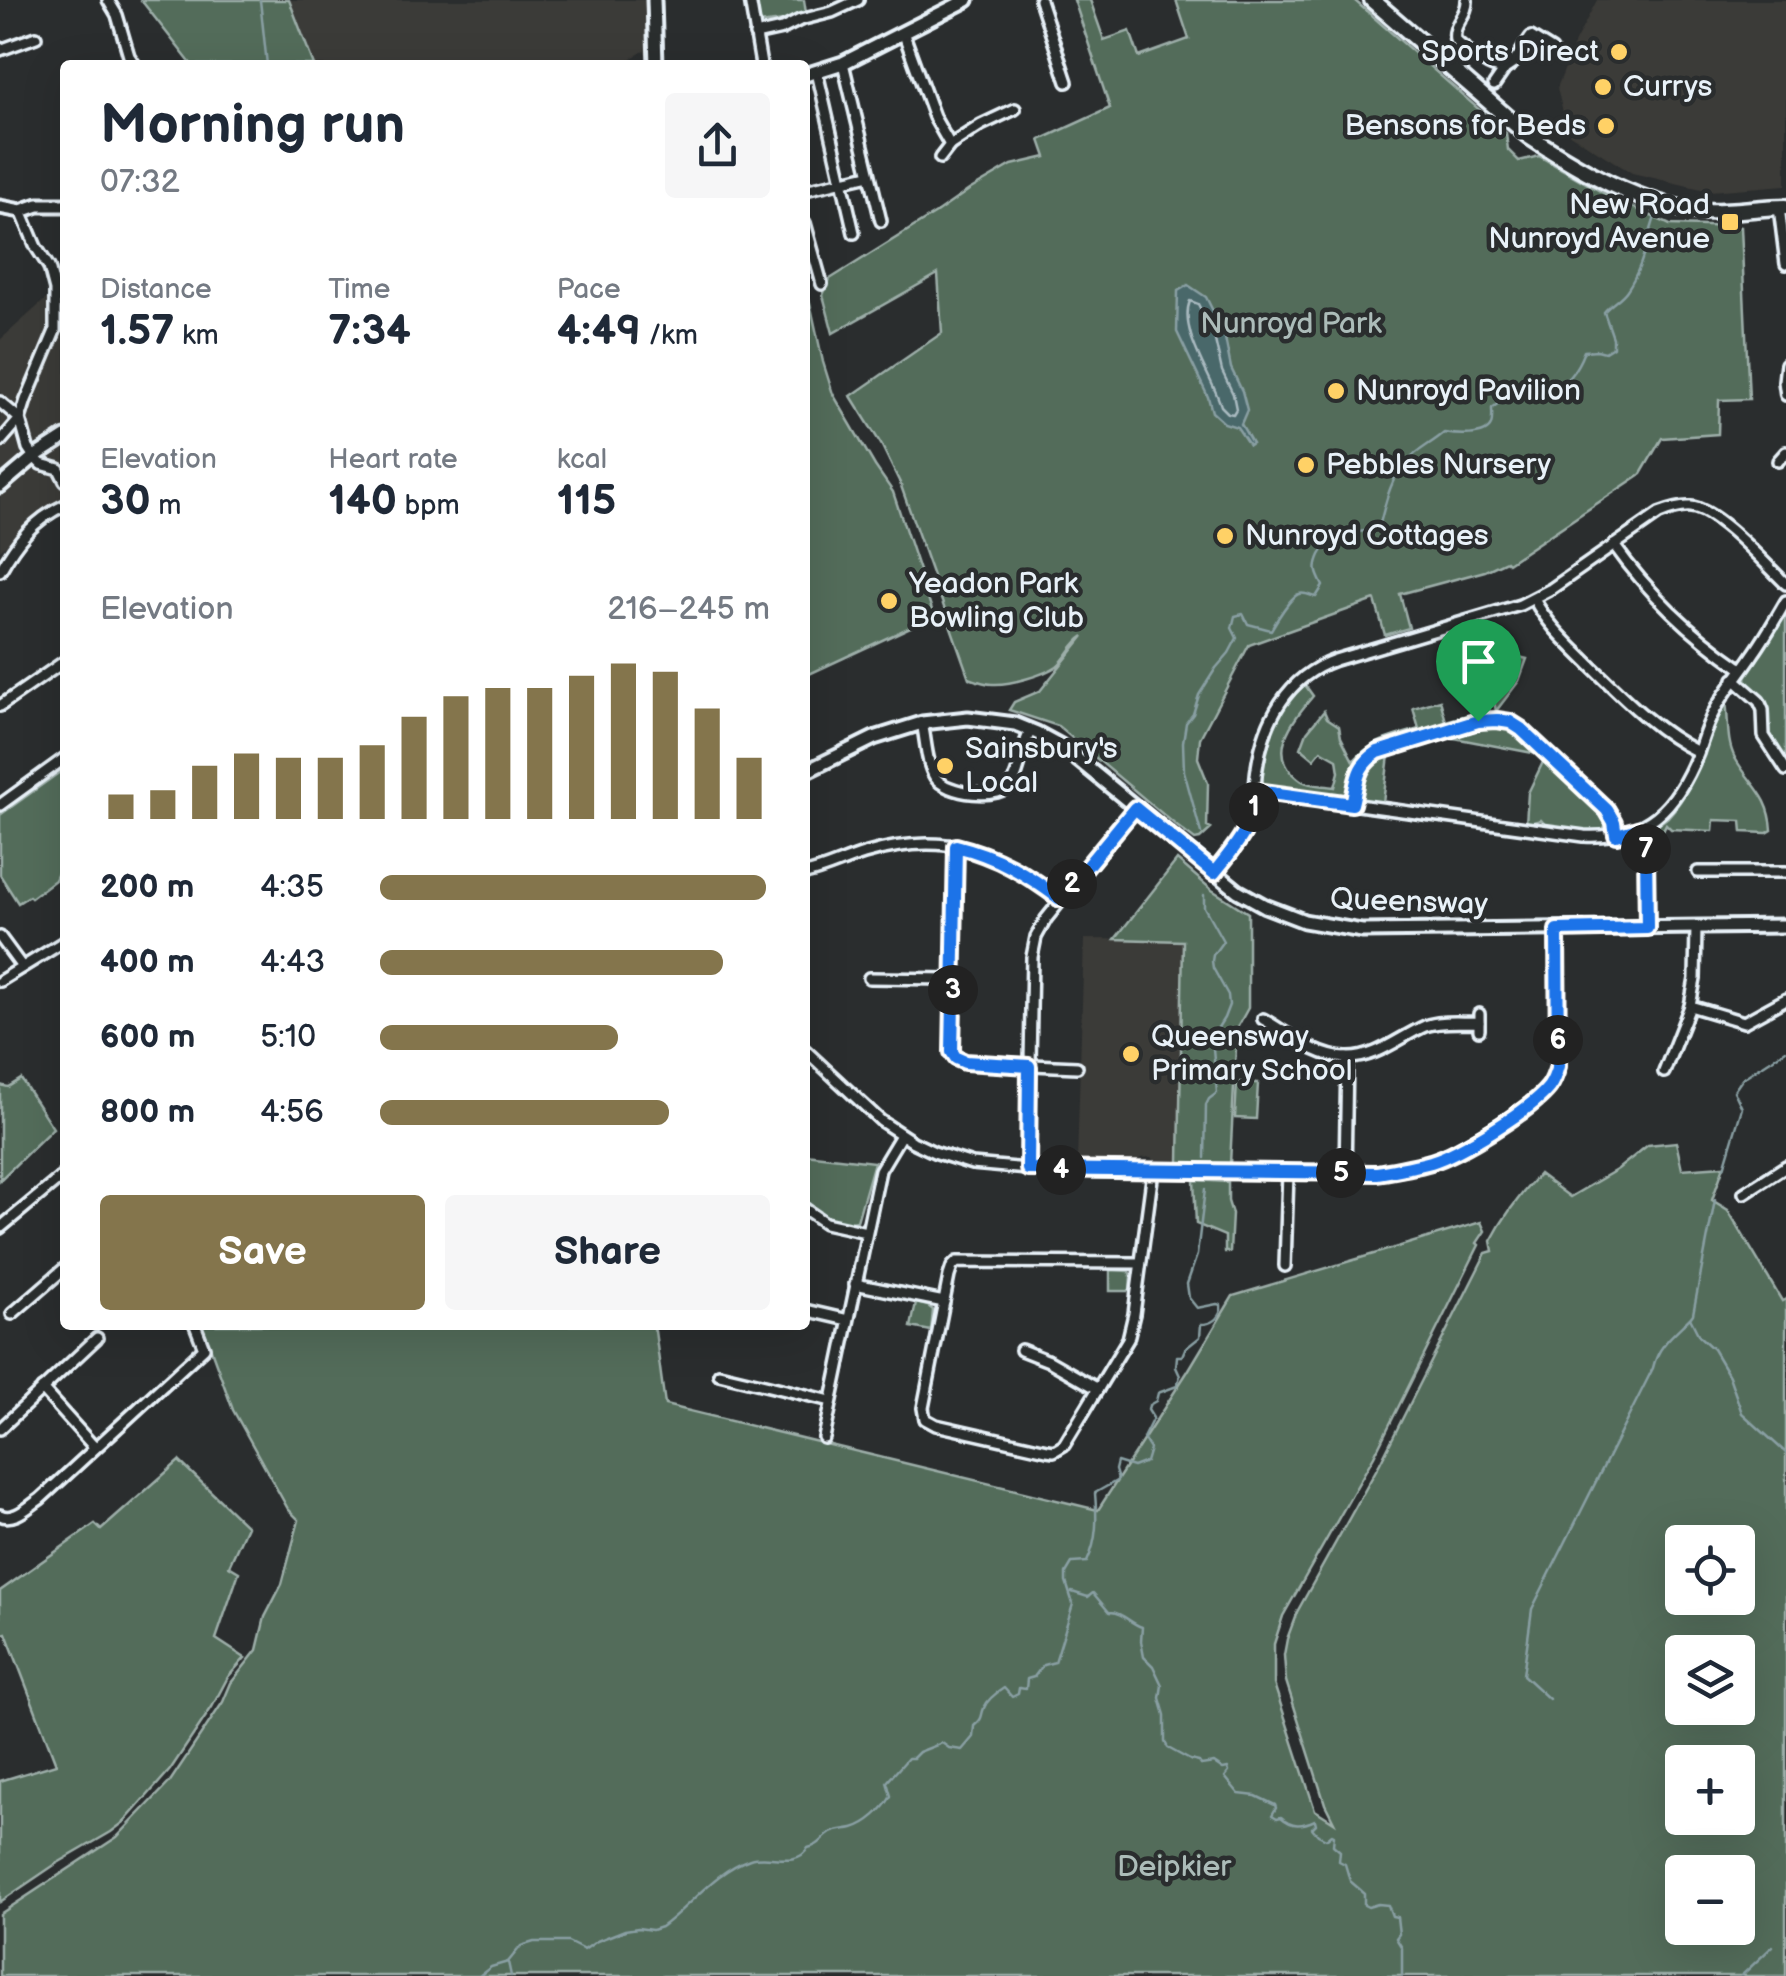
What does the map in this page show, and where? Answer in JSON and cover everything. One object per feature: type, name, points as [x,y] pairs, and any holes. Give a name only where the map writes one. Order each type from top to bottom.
[{"type":"main road","points":[[1372,0],[1530,137],[1606,180],[1655,202],[1701,211],[1782,207]]},
{"type":"street","points":[[108,0],[117,14],[132,60]]},
{"type":"street","points":[[654,0],[656,60]]},
{"type":"street","points":[[750,0],[760,60]]},
{"type":"street","points":[[756,34],[782,29],[858,0]]},
{"type":"street","points":[[854,232],[811,73],[843,62],[968,0]]},
{"type":"street","points":[[1040,0],[1067,82]]},
{"type":"street","points":[[1467,0],[1467,8],[1454,29],[1455,40],[1494,70],[1505,69]]},
{"type":"street","points":[[902,32],[934,116],[950,145]]},
{"type":"street","points":[[1494,85],[1531,37],[1552,50]]},
{"type":"street","points":[[0,50],[36,38]]},
{"type":"street","points":[[843,62],[881,221]]},
{"type":"street","points":[[940,158],[950,145],[1014,108]]},
{"type":"street","points":[[810,189],[869,175]]},
{"type":"street","points":[[0,207],[20,211],[38,205],[60,205]]},
{"type":"street","points":[[1782,207],[1786,264]]},
{"type":"street","points":[[0,442],[20,419],[56,332],[49,266],[20,211]]},
{"type":"street","points":[[810,249],[822,284]]},
{"type":"street","points":[[1786,364],[1786,395]]},
{"type":"street","points":[[0,402],[20,419],[34,457],[60,472]]},
{"type":"street","points":[[0,486],[60,440]]},
{"type":"street","points":[[1778,462],[1786,452]]},
{"type":"street","points":[[1214,873],[1241,840],[1252,816],[1258,759],[1268,721],[1288,692],[1311,671],[1335,660],[1502,612],[1534,598],[1659,514],[1677,508],[1693,506],[1716,517],[1786,584]]},
{"type":"street","points":[[0,571],[31,526],[60,508]]},
{"type":"street","points":[[1614,545],[1689,628],[1742,669]]},
{"type":"street","points":[[1534,598],[1553,626],[1625,699],[1657,728],[1698,752]]},
{"type":"street","points":[[1256,791],[1584,836],[1616,835],[1638,829],[1658,816],[1683,784],[1714,712],[1786,601]]},
{"type":"street","points":[[0,706],[60,664]]},
{"type":"street","points":[[1734,678],[1759,700],[1764,736],[1786,770]]},
{"type":"street","name":"Queensway","points":[[810,770],[874,738],[922,723],[984,719],[1015,724],[1061,746],[1238,891],[1265,906],[1328,927],[1362,931],[1786,926]]},
{"type":"street","points":[[1352,804],[1357,774],[1365,760],[1378,752],[1478,721],[1497,720],[1521,729],[1598,801],[1611,816],[1616,835]]},
{"type":"street","points":[[922,723],[932,771],[938,781],[947,787],[987,795],[1004,790],[1012,782],[1032,730]]},
{"type":"street","points":[[0,804],[60,762]]},
{"type":"street","points":[[1028,1169],[1034,945],[1040,928],[1060,899],[1135,808]]},
{"type":"street","points":[[1638,829],[1646,850],[1647,928]]},
{"type":"street","points":[[810,872],[887,848],[916,844],[956,846],[1010,864],[1060,899]]},
{"type":"street","points":[[956,846],[952,1052],[965,1062],[1077,1066]]},
{"type":"street","points":[[1698,872],[1786,872]]},
{"type":"street","points":[[1664,1072],[1690,1006],[1696,928]]},
{"type":"street","points":[[810,1055],[881,1121],[934,1152],[962,1162],[1028,1169],[1345,1174],[1400,1170],[1446,1156],[1540,1097],[1554,1080],[1558,1066],[1557,930]]},
{"type":"street","points":[[0,937],[22,966]]},
{"type":"street","points":[[0,981],[60,943]]},
{"type":"street","points":[[868,978],[953,979]]},
{"type":"street","points":[[1690,1006],[1744,1022],[1786,998]]},
{"type":"street","points":[[1263,1019],[1324,1053],[1347,1058],[1370,1054],[1428,1025],[1479,1022]]},
{"type":"street","points":[[1345,1174],[1347,1058]]},
{"type":"street","points":[[810,1064],[815,1060]]},
{"type":"street","points":[[824,1438],[880,1170],[901,1135]]},
{"type":"street","points":[[1744,1193],[1786,1166]]},
{"type":"street","points":[[1140,1263],[961,1261],[954,1265],[923,1408],[925,1419],[931,1424],[1059,1449],[1128,1338],[1134,1314],[1154,1171]]},
{"type":"street","points":[[1285,1266],[1288,1173]]},
{"type":"street","points":[[0,1228],[60,1178]]},
{"type":"street","points":[[810,1212],[825,1223],[866,1232]]},
{"type":"street","points":[[12,1314],[60,1272]]},
{"type":"street","points":[[855,1284],[944,1302]]},
{"type":"street","points":[[810,1311],[848,1320]]},
{"type":"street","points":[[0,1515],[14,1516],[40,1499],[204,1348],[197,1330]]},
{"type":"street","points":[[0,1428],[98,1338]]},
{"type":"street","points":[[1021,1350],[1049,1361],[1098,1390]]},
{"type":"street","points":[[719,1374],[831,1401]]},
{"type":"street","points":[[42,1390],[95,1448]]},
{"type":"shaded area","points":[[289,0],[652,0],[654,57],[649,59],[644,51],[628,60],[312,60]]},
{"type":"shaded area","points":[[1597,0],[1786,0],[1786,185],[1710,191],[1632,173],[1568,133],[1557,88]]},
{"type":"shaded area","points":[[60,286],[60,501],[0,550],[0,340]]},
{"type":"shaded area","name":"Queensway Primary School","points":[[1084,939],[1183,940],[1179,1163],[1156,1162],[1151,1157],[1137,1162],[1077,1161]]},
{"type":"green space","points":[[141,0],[289,0],[312,60],[188,60]]},
{"type":"green space","points":[[754,0],[804,0],[806,13],[758,24]]},
{"type":"green space","name":"Nunroyd Park","points":[[1074,0],[1090,0],[1104,40],[1130,31],[1139,57],[1189,39],[1176,0],[1354,0],[1506,133],[1508,150],[1519,161],[1539,156],[1670,225],[1741,227],[1749,399],[1719,400],[1718,434],[1662,438],[1641,474],[1508,563],[1400,594],[1409,628],[1385,635],[1375,600],[1249,645],[1200,738],[1198,758],[1208,783],[1207,827],[1211,829],[1195,840],[1058,726],[1009,710],[1014,702],[1040,691],[1084,636],[1057,666],[1035,676],[1000,684],[969,678],[900,483],[851,396],[942,333],[938,274],[833,333],[823,295],[830,279],[969,190],[1012,165],[1046,157],[1040,140],[1110,108]]},
{"type":"green space","points":[[810,303],[833,394],[893,492],[934,616],[810,674]]},
{"type":"green space","points":[[1786,615],[1786,762],[1769,735],[1766,710],[1746,677]]},
{"type":"green space","points":[[1511,655],[1527,659],[1519,681],[1496,711],[1486,666]]},
{"type":"green space","points":[[1303,682],[1313,696],[1290,727],[1283,749],[1291,771],[1313,785],[1335,787],[1339,772],[1337,759],[1321,750],[1314,759],[1301,748],[1307,732],[1324,711],[1339,726],[1353,761],[1375,744],[1419,729],[1413,708],[1440,700],[1446,721],[1490,709],[1481,717],[1376,749],[1362,760],[1348,791],[1339,800],[1265,787],[1260,778],[1263,756],[1275,715]]},
{"type":"green space","points":[[1726,702],[1732,751],[1764,799],[1772,830],[1742,832],[1741,821],[1714,820],[1713,831],[1671,829],[1666,824],[1658,841],[1659,855],[1652,855],[1649,832],[1668,817],[1687,791]]},
{"type":"green space","points":[[1489,724],[1511,729],[1535,748],[1533,753],[1449,737],[1389,755],[1383,803],[1358,799],[1365,768],[1381,754]]},
{"type":"green space","points":[[1544,760],[1599,810],[1606,824],[1602,832],[1552,828],[1541,820],[1526,824],[1528,793]]},
{"type":"green space","points":[[60,772],[60,868],[55,880],[18,903],[0,875],[0,815]]},
{"type":"green space","points":[[1177,860],[1212,890],[1248,913],[1248,1008],[1237,1028],[1230,1164],[1179,1163],[1183,941],[1115,939]]},
{"type":"green space","points":[[21,1079],[53,1128],[0,1180],[0,1085],[8,1087]]},
{"type":"green space","points":[[1237,1082],[1258,1083],[1256,1119],[1235,1118]]},
{"type":"green space","name":"Deipkier","points":[[1676,1142],[1682,1169],[1724,1166],[1712,1200],[1728,1210],[1782,1301],[1786,1299],[1786,1976],[0,1976],[0,1914],[117,1837],[169,1783],[223,1702],[231,1683],[257,1650],[265,1617],[282,1584],[299,1520],[288,1509],[233,1410],[204,1330],[654,1330],[665,1405],[1098,1510],[1233,1296],[1481,1222],[1485,1231],[1479,1245],[1374,1456],[1283,1616],[1274,1644],[1274,1684],[1315,1810],[1334,1822],[1286,1681],[1284,1655],[1297,1612],[1380,1463],[1486,1253],[1493,1251],[1491,1241],[1501,1223],[1539,1174],[1570,1197],[1618,1169],[1648,1145]]},
{"type":"green space","points":[[810,1155],[874,1162],[857,1221],[842,1222],[810,1204]]},
{"type":"green space","points":[[1194,1180],[1228,1182],[1232,1214],[1230,1252],[1225,1252],[1225,1236],[1196,1224]]},
{"type":"green space","points":[[1110,1270],[1129,1271],[1130,1291],[1110,1291]]},
{"type":"green space","points":[[916,1303],[933,1310],[931,1331],[911,1327]]},
{"type":"green space","points":[[179,1461],[247,1526],[229,1566],[239,1572],[216,1639],[245,1658],[228,1677],[170,1770],[124,1822],[0,1902],[0,1781],[56,1764],[6,1633],[0,1635],[0,1591],[95,1524],[101,1530]]},
{"type":"water","points":[[1188,285],[1206,297],[1224,333],[1231,368],[1247,410],[1241,424],[1252,443],[1249,445],[1237,427],[1224,423],[1212,412],[1177,332],[1178,291]]},
{"type":"waterway","points":[[260,0],[266,60]]},
{"type":"waterway","points":[[1201,833],[1184,771],[1183,742],[1186,723],[1199,695],[1237,638],[1232,628],[1235,616],[1243,614],[1248,624],[1271,630],[1296,596],[1303,593],[1316,597],[1323,586],[1317,564],[1332,540],[1379,527],[1395,478],[1413,456],[1444,433],[1483,432],[1491,425],[1492,408],[1528,382],[1538,381],[1551,391],[1572,374],[1584,351],[1605,352],[1613,347],[1604,312],[1632,281],[1656,214]]},
{"type":"waterway","points":[[1204,895],[1204,907],[1223,941],[1212,961],[1229,1005],[1212,1037],[1217,1093],[1206,1105],[1205,1158]]},
{"type":"waterway","points":[[1724,1168],[1742,1108],[1734,1091],[1743,1078],[1786,1050]]},
{"type":"waterway","points":[[511,1976],[508,1962],[521,1946],[568,1942],[584,1950],[625,1930],[661,1927],[737,1865],[757,1858],[797,1857],[831,1833],[864,1823],[888,1801],[891,1796],[887,1782],[908,1758],[942,1743],[962,1750],[973,1737],[974,1726],[992,1697],[1004,1688],[1012,1697],[1018,1694],[1019,1688],[1026,1689],[1027,1679],[1034,1677],[1043,1665],[1055,1662],[1073,1604],[1066,1573],[1072,1563],[1087,1562],[1093,1545],[1095,1493],[1118,1480],[1117,1462],[1133,1467],[1146,1462],[1150,1449],[1143,1438],[1153,1418],[1149,1405],[1156,1401],[1158,1393],[1177,1386],[1177,1356],[1182,1356],[1200,1337],[1201,1324],[1214,1321],[1221,1310],[1217,1304],[1197,1308],[1189,1298],[1187,1284],[1197,1255],[1205,1189]]},
{"type":"waterway","points":[[1715,1200],[1690,1318],[1729,1376],[1742,1413],[1786,1453]]},
{"type":"waterway","points":[[1549,1699],[1523,1675],[1532,1609],[1659,1353],[1690,1318]]},
{"type":"waterway","points":[[1072,1592],[1088,1597],[1093,1593],[1109,1612],[1142,1627],[1144,1657],[1162,1685],[1160,1698],[1168,1748],[1201,1765],[1214,1763],[1228,1768],[1225,1777],[1239,1794],[1256,1796],[1275,1805],[1272,1815],[1277,1818],[1297,1824],[1315,1820],[1312,1828],[1318,1835],[1326,1839],[1334,1835],[1339,1861],[1345,1864],[1350,1881],[1364,1893],[1364,1905],[1388,1905],[1392,1916],[1397,1917],[1402,1976]]},
{"type":"waterway","points":[[1741,1976],[1773,1946]]},
{"type":"waterway","points":[[479,1976],[508,1962]]},
{"type":"place","name":"Sports Direct","points":[[1619,52]]},
{"type":"place","name":"Currys","points":[[1603,87]]},
{"type":"place","name":"Bensons for Beds","points":[[1606,126]]},
{"type":"place","name":"New Road Nunroyd Avenue","points":[[1730,222]]},
{"type":"place","name":"Nunroyd Pavilion","points":[[1336,391]]},
{"type":"place","name":"Pebbles Nursery","points":[[1306,465]]},
{"type":"place","name":"Nunroyd Cottages","points":[[1225,536]]},
{"type":"place","name":"Yeadon Park Bowling Club","points":[[889,601]]},
{"type":"place","name":"Sainsbury's Local","points":[[945,766]]},
{"type":"place","name":"Queensway Primary School","points":[[1131,1054]]},
{"type":"route","points":[[1478,721],[1510,722],[1521,729],[1607,810],[1616,835],[1638,829],[1646,850],[1647,928],[1557,930],[1558,1066],[1554,1080],[1540,1097],[1446,1156],[1400,1170],[1288,1173],[1028,1169],[1029,1066],[965,1062],[952,1052],[956,846],[1010,864],[1060,899],[1135,808],[1214,873],[1241,840],[1252,816],[1256,791],[1352,804],[1357,774],[1365,760],[1388,748],[1478,721]]}]
